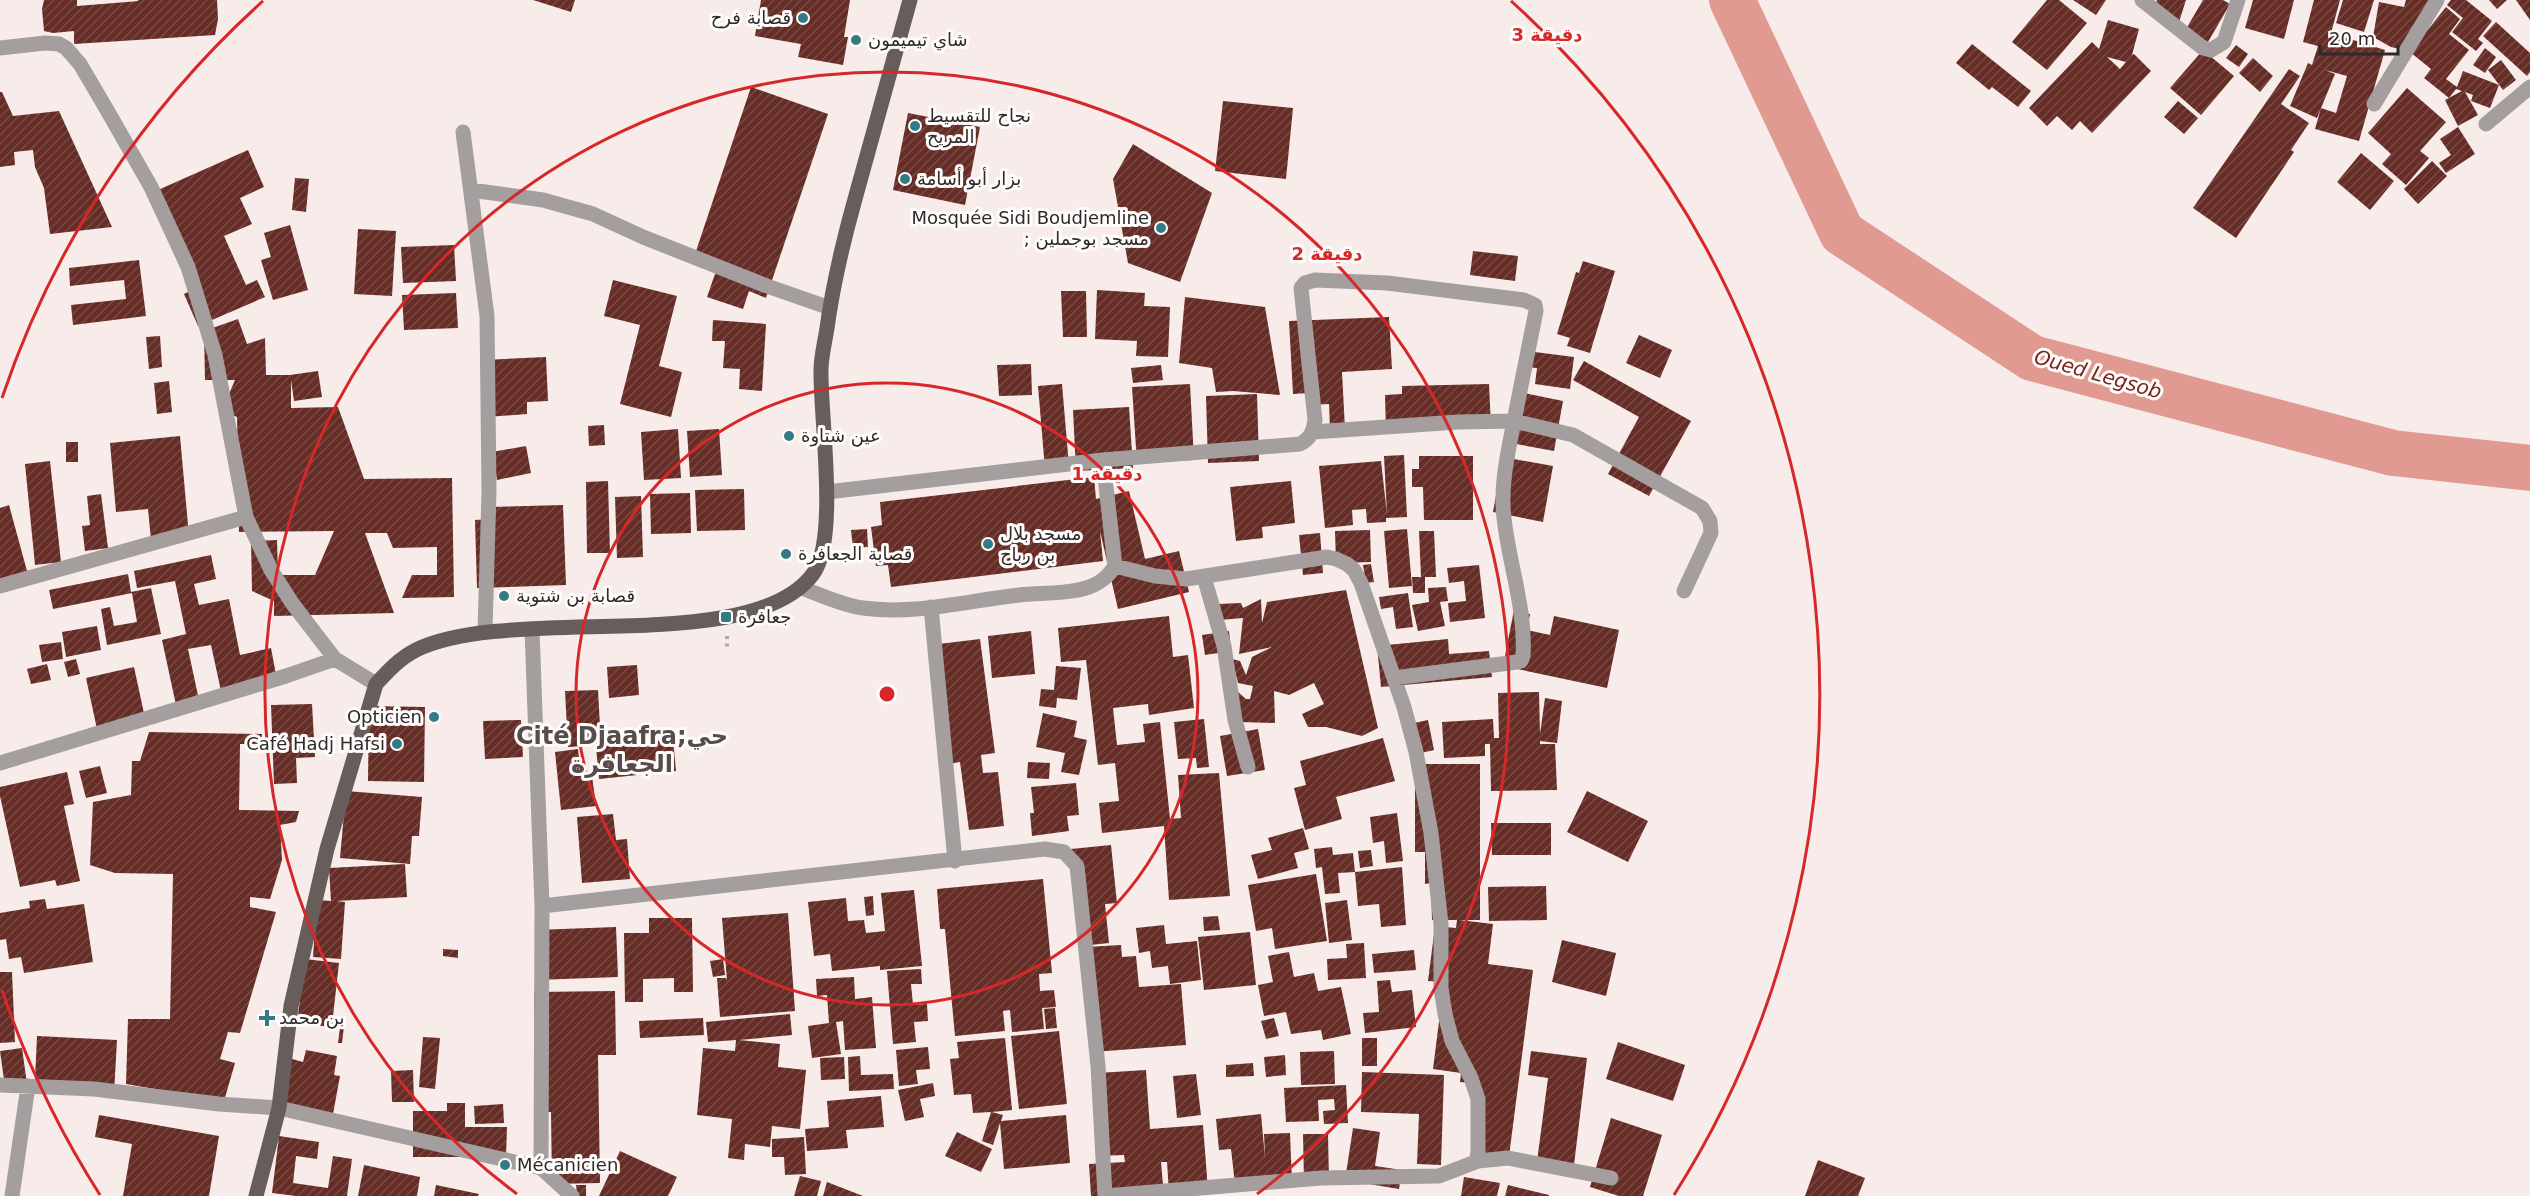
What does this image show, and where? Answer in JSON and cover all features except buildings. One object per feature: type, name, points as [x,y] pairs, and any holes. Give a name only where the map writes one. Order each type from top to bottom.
[{"type":"main road","points":[[256,1196],[279,1108],[291,1006],[298,972],[327,849],[376,684],[394,664],[416,650],[456,636],[532,629],[607,628],[726,617],[766,606],[802,588],[816,571],[824,540],[827,492],[820,368],[836,269],[910,0]]},
{"type":"street","points":[[2142,0],[2203,48],[2211,50],[2224,42],[2238,0]]},
{"type":"street","points":[[2374,104],[2437,0]]},
{"type":"street","points":[[0,48],[45,43],[59,44],[66,48],[80,64],[151,187],[188,267],[215,355],[246,517],[271,570],[292,603],[335,658],[376,684]]},
{"type":"street","points":[[2486,124],[2530,87]]},
{"type":"street","points":[[463,132],[488,316],[489,491],[485,632]]},
{"type":"street","points":[[471,190],[543,200],[593,214],[767,286],[830,308]]},
{"type":"street","points":[[827,492],[1103,460],[1300,444],[1308,440],[1313,432],[1315,420],[1301,288],[1305,283],[1315,280],[1387,283],[1531,302],[1536,311],[1503,481],[1502,497],[1521,614],[1523,656],[1521,661],[1516,662],[1394,678]]},
{"type":"street","points":[[1313,432],[1458,422],[1514,421],[1573,435],[1702,508],[1710,521],[1711,533],[1684,591]]},
{"type":"street","points":[[802,588],[862,608],[904,610],[1036,593],[1078,590],[1099,583],[1108,577],[1115,566],[1116,554],[1103,460]]},
{"type":"street","points":[[0,586],[246,517]]},
{"type":"street","points":[[1115,566],[1134,572],[1170,578],[1204,577],[1327,557],[1336,559],[1354,570],[1361,583],[1394,678],[1416,752],[1431,833],[1441,924],[1441,988],[1452,1041],[1471,1078],[1478,1099],[1478,1161]]},
{"type":"street","points":[[1204,577],[1224,646],[1235,720],[1248,768]]},
{"type":"street","points":[[931,607],[955,861]]},
{"type":"street","points":[[532,629],[542,906],[541,1167]]},
{"type":"street","points":[[0,763],[286,676],[335,658]]},
{"type":"street","points":[[542,906],[1056,849],[1071,856],[1077,866],[1098,1066],[1105,1196],[1321,1178],[1439,1176],[1478,1161],[1508,1158],[1611,1178]]},
{"type":"street","points":[[0,1085],[94,1089],[219,1104],[279,1108],[541,1167],[572,1196]]},
{"type":"street","points":[[12,1196],[28,1086]]},
{"type":"waterway","name":"Oued Legsob","points":[[1732,0],[1842,233],[2032,358],[2393,453],[2530,468]]},
{"type":"place","name":"قصابة فرح","points":[[803,18]]},
{"type":"place","name":"شاي تيميمون","points":[[856,40]]},
{"type":"place","name":"نجاح للتقسيط المريح","points":[[915,126]]},
{"type":"place","name":"بزار أبو أسامة","points":[[905,179]]},
{"type":"place","name":"Mosquée Sidi Boudjemline ; مسجد بوجملين","points":[[1161,228]]},
{"type":"place","name":"عين شتاوة","points":[[789,436]]},
{"type":"place","name":"مسجد بلال بن رباح","points":[[988,544]]},
{"type":"place","name":"قصابة الجعافرة","points":[[786,554]]},
{"type":"place","name":"قصابة بن شتوية","points":[[504,596]]},
{"type":"place","name":"جعافرة","points":[[726,617]]},
{"type":"place","name":"Opticien","points":[[434,717]]},
{"type":"place","name":"Café Hadj Hafsi","points":[[397,744]]},
{"type":"place","name":"بن محمد","points":[[267,1018]]},
{"type":"place","name":"Mécanicien","points":[[505,1165]]},
{"type":"district","name":"Cité Djaafra;حي الجعافرة","points":[[622,750]]}]
